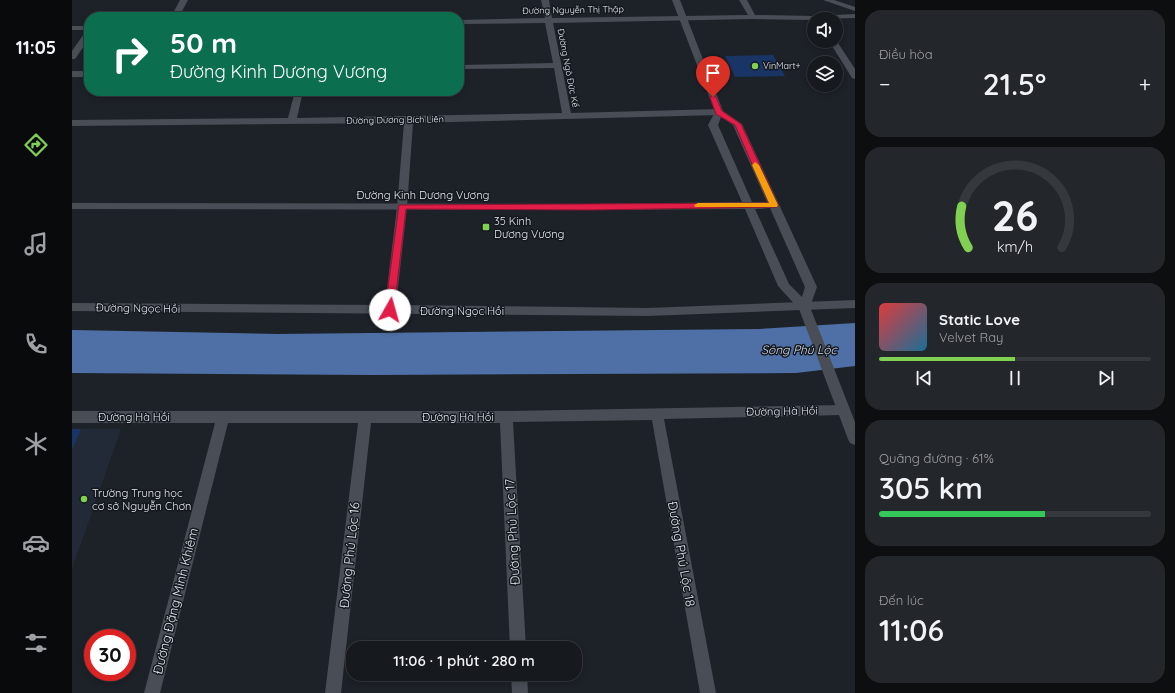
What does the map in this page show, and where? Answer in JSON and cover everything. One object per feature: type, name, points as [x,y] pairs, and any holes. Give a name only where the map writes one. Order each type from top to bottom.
[{"type":"street","points":[[178,12],[184,0]]},
{"type":"street","name":"Đường Ngô Đức Kế","points":[[545,0],[567,116]]},
{"type":"street","points":[[676,0],[719,112],[738,124],[810,287],[804,307]]},
{"type":"street","points":[[743,0],[753,17]]},
{"type":"street","points":[[827,0],[855,9]]},
{"type":"street","name":"Đường Nguyễn Thị Thập","points":[[843,17],[855,16]]},
{"type":"street","name":"Đường Nguyễn Thị Thập","points":[[464,22],[753,17],[807,18]]},
{"type":"street","points":[[72,28],[84,28]]},
{"type":"street","points":[[72,57],[84,40]]},
{"type":"street","points":[[837,48],[855,76]]},
{"type":"street","points":[[464,67],[558,65]]},
{"type":"street","points":[[72,74],[84,74]]},
{"type":"street","points":[[292,121],[298,96]]},
{"type":"street","points":[[719,112],[713,125],[750,205],[784,286],[804,307],[855,439]]},
{"type":"street","name":"Đường Dương Bích Liên","points":[[72,123],[409,120],[719,112]]},
{"type":"street","points":[[390,310],[402,207],[409,120]]},
{"type":"street","name":"Đường Kinh Dương Vương","points":[[72,206],[590,207],[774,205]]},
{"type":"street","name":"Đường Ngọc Hồi","points":[[72,307],[648,312],[855,304]]},
{"type":"street","name":"Đường Hà Hồi","points":[[72,417],[506,417],[843,410]]},
{"type":"street","name":"Đường Phú Lộc 18","points":[[657,414],[708,693]]},
{"type":"street","name":"Đường Đặng Minh Khiêm","points":[[152,693],[223,417]]},
{"type":"street","name":"Đường Phú Lộc 16","points":[[333,693],[364,417]]},
{"type":"street","name":"Đường Phú Lộc 17","points":[[506,417],[518,641]]},
{"type":"street","points":[[519,681],[520,693]]},
{"type":"shaded area","name":"Trường Trung học cơ sở Nguyễn Chơn","points":[[72,429],[121,429],[72,569]]},
{"type":"water","name":"Sông Phú Lộc","points":[[855,323],[855,366],[796,373],[373,375],[72,373],[72,330],[277,334],[760,329]]},
{"type":"building","name":"VinMart+","points":[[773,55],[785,76],[735,77],[725,56]]},
{"type":"building","points":[[72,429],[81,429],[72,450]]},
{"type":"slow traffic","points":[[698,205],[774,205],[755,165]]},
{"type":"place","name":"VinMart+","points":[[755,66]]},
{"type":"place","name":"35 Kinh Dương Vương","points":[[486,227]]},
{"type":"place","name":"Trường Trung học cơ sở Nguyễn Chơn","points":[[84,499]]},
{"type":"route","points":[[390,310],[402,207],[774,205],[738,124],[719,112],[713,97]]}]
